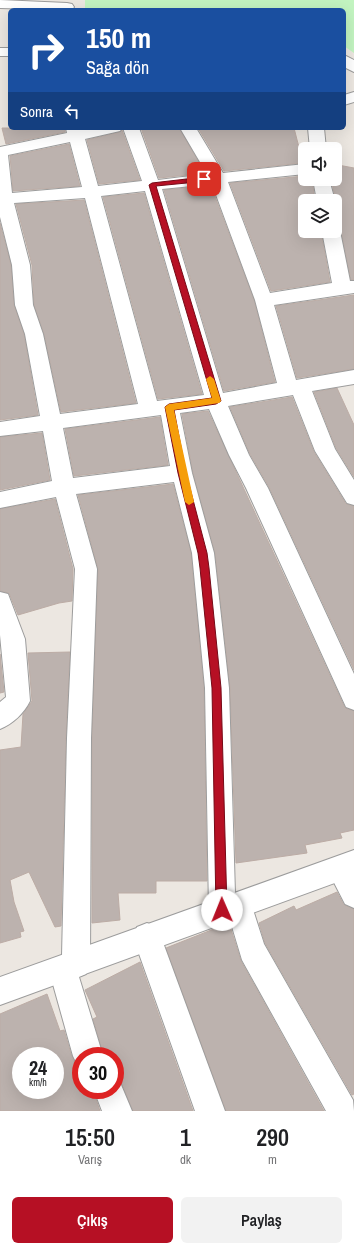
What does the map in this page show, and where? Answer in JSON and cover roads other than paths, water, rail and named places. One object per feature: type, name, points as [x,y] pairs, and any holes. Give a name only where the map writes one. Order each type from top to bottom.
[{"type":"street","points":[[0,4],[67,6]]},
{"type":"street","points":[[86,1047],[69,967],[86,569],[64,488],[34,334],[24,305],[21,265],[4,199],[0,153],[75,131],[88,130]]},
{"type":"street","points":[[132,130],[152,185],[216,401],[239,455],[257,488],[354,700]]},
{"type":"street","points":[[189,130],[218,178],[264,300],[294,387],[325,451],[354,497]]},
{"type":"street","points":[[316,130],[317,142]]},
{"type":"street","points":[[75,131],[90,192],[127,320],[182,473],[202,553],[216,688],[230,908],[342,1111]]},
{"type":"street","points":[[4,199],[90,192],[298,169]]},
{"type":"street","points":[[264,300],[348,287],[333,238]]},
{"type":"street","points":[[0,429],[50,421],[216,401],[294,387],[352,383]]},
{"type":"street","points":[[0,500],[64,488],[182,473]]},
{"type":"street","points":[[0,601],[13,639],[18,701],[0,718]]},
{"type":"street","points":[[0,991],[347,866],[354,895]]},
{"type":"street","points":[[147,937],[210,1111]]},
{"type":"street","points":[[112,1099],[117,1111]]}]
